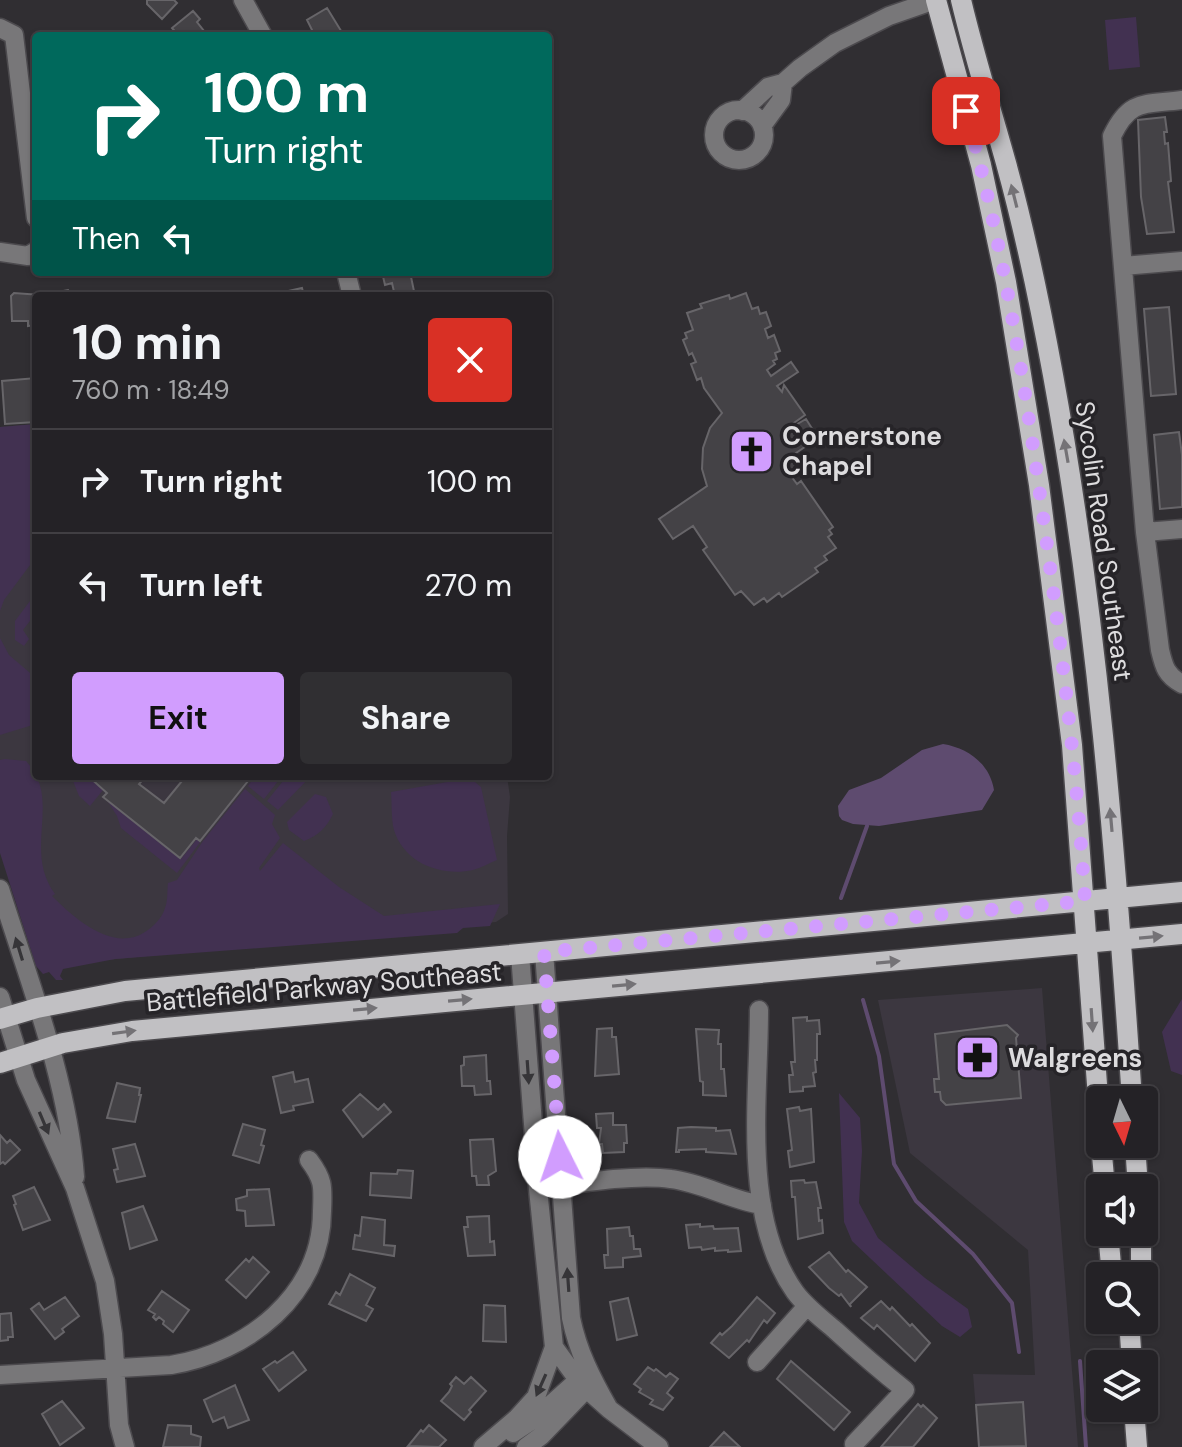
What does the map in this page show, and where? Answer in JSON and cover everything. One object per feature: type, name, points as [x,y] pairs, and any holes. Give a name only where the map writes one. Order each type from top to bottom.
[{"type":"main road","points":[[936,0],[981,165],[1022,377],[1072,745],[1097,1086]]},
{"type":"main road","name":"Sycolin Road Southeast","points":[[961,0],[1007,166],[1053,376],[1089,610],[1118,898],[1131,1086]]},
{"type":"main road","name":"Battlefield Parkway Southeast","points":[[2,1011],[37,1008],[125,991],[1182,892]]},
{"type":"main road","name":"Battlefield Parkway Southeast","points":[[10,1059],[48,1047],[132,1031],[1182,934]]},
{"type":"main road","points":[[1135,1422],[1137,1447]]},
{"type":"street","points":[[243,0],[261,32]]},
{"type":"street","points":[[742,111],[757,118],[762,126],[762,143],[751,157],[734,160],[722,154],[714,141],[716,126],[723,116],[742,111],[768,87],[783,83],[814,57],[860,29],[936,0]]},
{"type":"street","points":[[0,28],[14,35],[32,185]]},
{"type":"street","points":[[762,126],[781,100],[783,83]]},
{"type":"street","points":[[1182,100],[1134,106],[1121,118],[1112,136],[1145,532],[1164,668],[1170,677],[1182,684]]},
{"type":"street","points":[[0,252],[28,256],[32,254]]},
{"type":"street","points":[[1123,266],[1182,261]]},
{"type":"street","points":[[1145,532],[1182,529]]},
{"type":"street","points":[[0,889],[37,1008],[72,1142],[75,1188]]},
{"type":"street","points":[[544,952],[571,1318],[586,1380]]},
{"type":"street","points":[[485,1447],[536,1397],[554,1347],[520,954]]},
{"type":"street","points":[[759,1010],[758,1152],[762,1205],[775,1253],[785,1275],[807,1306],[905,1390],[854,1444]]},
{"type":"street","points":[[2,1011],[10,1059],[26,1080],[75,1188],[110,1306],[119,1425],[125,1447]]},
{"type":"street","points":[[0,1375],[171,1365],[217,1354],[260,1329],[279,1312],[308,1270],[322,1224],[323,1178],[309,1160]]},
{"type":"street","points":[[538,1189],[670,1179],[762,1205]]},
{"type":"street","points":[[757,1362],[807,1306]]},
{"type":"street","points":[[554,1347],[609,1409],[659,1447]]},
{"type":"street","points":[[485,1447],[537,1417],[586,1380]]},
{"type":"street","points":[[526,1447],[541,1436],[586,1380]]},
{"type":"shaded area","points":[[1136,17],[1140,67],[1109,70],[1105,20]]},
{"type":"shaded area","points":[[32,424],[32,780],[508,780],[508,914],[496,922],[55,965],[0,808],[0,427]]},
{"type":"shaded area","points":[[32,424],[32,562],[4,600],[0,611],[0,427]]},
{"type":"shaded area","points":[[32,598],[32,618],[23,630],[29,639],[24,646],[15,640],[15,621]]},
{"type":"shaded area","points":[[0,638],[9,655],[32,675],[32,725],[0,735]]},
{"type":"shaded area","points":[[943,744],[969,753],[988,772],[994,790],[982,810],[879,826],[853,824],[839,816],[838,806],[849,790],[881,778],[922,750]]},
{"type":"shaded area","points":[[0,760],[26,761],[32,769],[32,780],[38,780],[43,808],[42,860],[55,894],[52,896],[83,923],[107,936],[133,937],[157,922],[166,905],[168,883],[177,880],[203,841],[245,789],[275,815],[272,824],[280,838],[259,868],[260,871],[283,843],[339,887],[384,916],[500,904],[490,926],[463,928],[457,933],[115,959],[63,969],[60,976],[63,980],[56,980],[49,972],[43,974],[36,966],[0,853]]},
{"type":"shaded area","points":[[73,780],[92,780],[103,790],[90,806],[79,796]]},
{"type":"shaded area","points":[[252,780],[279,780],[264,799],[248,786]]},
{"type":"shaded area","points":[[284,780],[307,780],[278,810],[267,801]]},
{"type":"shaded area","points":[[472,780],[481,787],[497,860],[461,872],[437,869],[415,859],[406,851],[394,830],[391,792]]},
{"type":"shaded area","points":[[315,794],[326,797],[333,814],[322,830],[304,841],[289,830],[287,822]]},
{"type":"shaded area","points":[[107,800],[181,859],[197,839],[201,841],[177,873],[121,828]]},
{"type":"shaded area","points":[[1042,988],[1078,1447],[979,1447],[973,1374],[1035,1375],[1028,1250],[910,1153],[878,1000]]},
{"type":"shaded area","points":[[1182,999],[1182,1075],[1171,1071],[1162,1032]]},
{"type":"shaded area","points":[[839,1093],[860,1118],[859,1203],[878,1238],[968,1309],[972,1327],[960,1337],[942,1326],[852,1241],[844,1222]]},
{"type":"building","points":[[147,0],[174,0],[177,3],[162,19],[147,4]]},
{"type":"building","points":[[327,8],[342,32],[313,32],[307,20]]},
{"type":"building","points":[[193,11],[205,32],[176,32],[172,28]]},
{"type":"building","points":[[1165,117],[1174,232],[1147,234],[1141,197],[1138,120]]},
{"type":"building","points":[[383,276],[411,276],[414,292],[394,292],[392,283],[385,285]]},
{"type":"building","points":[[14,293],[32,294],[32,325],[28,326],[28,321],[12,321],[11,296]]},
{"type":"building","name":"Cornerstone Chapel","points":[[746,293],[752,309],[758,307],[760,314],[766,312],[771,326],[765,329],[768,338],[774,335],[780,351],[775,353],[775,364],[767,370],[771,376],[791,362],[798,372],[777,386],[782,392],[784,385],[805,415],[792,427],[806,419],[818,438],[796,453],[797,464],[791,476],[797,484],[801,481],[833,527],[828,537],[836,548],[824,556],[827,560],[815,568],[818,572],[782,597],[779,593],[767,602],[764,598],[754,605],[741,591],[735,595],[703,550],[707,547],[693,526],[673,539],[659,519],[707,486],[702,469],[703,448],[710,428],[722,413],[704,388],[701,378],[697,380],[691,364],[696,362],[692,353],[689,355],[683,340],[687,338],[685,333],[693,330],[687,313],[702,308],[700,304]]},
{"type":"building","points":[[1169,307],[1176,394],[1151,396],[1144,309]]},
{"type":"building","points":[[32,378],[32,422],[5,424],[2,381]]},
{"type":"building","points":[[1179,432],[1182,507],[1160,509],[1154,435]]},
{"type":"building","points":[[92,780],[142,780],[139,784],[164,803],[183,780],[249,780],[200,841],[196,838],[180,858],[103,797],[107,793]]},
{"type":"building","points":[[807,1017],[807,1021],[819,1020],[816,1072],[813,1073],[815,1086],[790,1092],[789,1075],[793,1075],[791,1062],[795,1062],[793,1018]]},
{"type":"building","name":"Walgreens","points":[[1007,1025],[1018,1035],[1021,1098],[946,1105],[941,1100],[940,1092],[935,1092],[934,1079],[939,1079],[935,1034]]},
{"type":"building","points":[[612,1028],[612,1037],[616,1037],[619,1074],[595,1076],[597,1029]]},
{"type":"building","points":[[696,1029],[719,1030],[718,1044],[721,1044],[726,1096],[703,1095]]},
{"type":"building","points":[[486,1055],[491,1094],[475,1095],[474,1086],[462,1086],[461,1066],[464,1065],[464,1057]]},
{"type":"building","points":[[293,1072],[295,1082],[308,1079],[313,1102],[293,1106],[294,1110],[281,1113],[273,1077]]},
{"type":"building","points":[[117,1083],[140,1088],[135,1122],[107,1118]]},
{"type":"building","points":[[360,1094],[378,1110],[384,1104],[391,1112],[363,1137],[343,1110]]},
{"type":"building","points":[[799,1107],[800,1111],[811,1109],[814,1162],[790,1167],[788,1151],[792,1150],[787,1109]]},
{"type":"building","points":[[613,1113],[613,1125],[626,1125],[627,1143],[624,1143],[624,1152],[603,1153],[602,1144],[599,1144],[601,1128],[597,1128],[596,1114]]},
{"type":"building","points":[[243,1124],[265,1130],[259,1163],[233,1155]]},
{"type":"building","points":[[678,1128],[730,1130],[736,1154],[706,1152],[706,1149],[676,1152]]},
{"type":"building","points":[[0,1135],[20,1150],[5,1164],[0,1164]]},
{"type":"building","points":[[493,1139],[496,1171],[488,1176],[489,1185],[477,1185],[476,1176],[472,1176],[470,1140]]},
{"type":"building","points":[[135,1144],[145,1176],[117,1182],[114,1170],[118,1169],[113,1149]]},
{"type":"building","points":[[398,1170],[413,1171],[411,1198],[370,1195],[371,1173],[397,1174]]},
{"type":"building","points":[[804,1180],[805,1183],[816,1182],[823,1233],[798,1239],[791,1181]]},
{"type":"building","points":[[34,1187],[50,1220],[23,1230],[13,1196]]},
{"type":"building","points":[[269,1189],[274,1225],[246,1226],[245,1211],[237,1210],[236,1199],[247,1196],[247,1190]]},
{"type":"building","points":[[143,1206],[157,1240],[130,1249],[122,1213]]},
{"type":"building","points":[[489,1216],[490,1242],[494,1241],[495,1255],[468,1256],[464,1227],[468,1227],[467,1217]]},
{"type":"building","points":[[362,1217],[385,1220],[384,1245],[395,1246],[394,1256],[353,1249],[355,1235],[360,1236]]},
{"type":"building","points":[[700,1224],[700,1227],[713,1226],[714,1229],[738,1228],[741,1251],[689,1248],[686,1225]]},
{"type":"building","points":[[629,1227],[634,1249],[640,1249],[641,1256],[623,1258],[623,1267],[605,1268],[607,1229]]},
{"type":"building","points":[[829,1252],[846,1272],[848,1270],[867,1287],[850,1304],[851,1307],[841,1294],[839,1296],[829,1288],[809,1267]]},
{"type":"building","points":[[253,1257],[269,1272],[246,1298],[226,1280],[246,1259],[249,1262]]},
{"type":"building","points":[[350,1274],[375,1288],[366,1305],[373,1309],[366,1321],[329,1304],[336,1292],[340,1295]]},
{"type":"building","points":[[162,1291],[189,1310],[173,1332],[148,1310]]},
{"type":"building","points":[[65,1297],[79,1316],[55,1339],[31,1309],[39,1303],[44,1310]]},
{"type":"building","points":[[757,1297],[775,1313],[767,1323],[764,1320],[749,1342],[747,1340],[729,1358],[711,1343],[732,1326]]},
{"type":"building","points":[[628,1298],[637,1335],[617,1340],[610,1302]]},
{"type":"building","points":[[881,1301],[890,1310],[892,1307],[910,1326],[912,1324],[930,1343],[915,1361],[877,1325],[874,1329],[861,1318]]},
{"type":"building","points":[[484,1305],[505,1306],[506,1342],[483,1341]]},
{"type":"building","points":[[11,1313],[13,1337],[0,1341],[0,1314]]},
{"type":"building","points":[[293,1352],[306,1370],[279,1391],[263,1369]]},
{"type":"building","points":[[791,1361],[850,1412],[834,1430],[777,1379]]},
{"type":"building","points":[[648,1367],[666,1377],[670,1373],[678,1379],[667,1393],[673,1398],[663,1410],[650,1404],[653,1400],[639,1392],[641,1389],[634,1384]]},
{"type":"building","points":[[456,1377],[464,1384],[471,1377],[486,1391],[464,1420],[441,1401]]},
{"type":"building","points":[[235,1385],[249,1420],[228,1428],[224,1417],[213,1422],[204,1400]]},
{"type":"building","points":[[62,1401],[84,1428],[60,1445],[42,1414]]},
{"type":"building","points":[[1023,1402],[1026,1446],[979,1447],[976,1405]]},
{"type":"building","points":[[918,1404],[937,1418],[913,1447],[881,1447]]},
{"type":"building","points":[[168,1425],[191,1426],[191,1434],[201,1437],[200,1447],[163,1447]]},
{"type":"building","points":[[429,1425],[446,1440],[439,1447],[408,1446],[421,1430],[423,1432]]},
{"type":"building","points":[[724,1432],[740,1447],[710,1447]]},
{"type":"waterway","points":[[841,898],[867,826]]},
{"type":"waterway","points":[[863,1000],[879,1056],[894,1164],[916,1201],[973,1254],[1012,1303],[1019,1352]]},
{"type":"waterway","points":[[1080,1361],[1086,1447]]},
{"type":"place","name":"Cornerstone Chapel","points":[[751,451]]},
{"type":"place","name":"Walgreens","points":[[977,1058]]},
{"type":"route","points":[[560,1157],[544,952],[1085,901],[1072,745],[1035,458],[1006,282],[966,111]]}]
